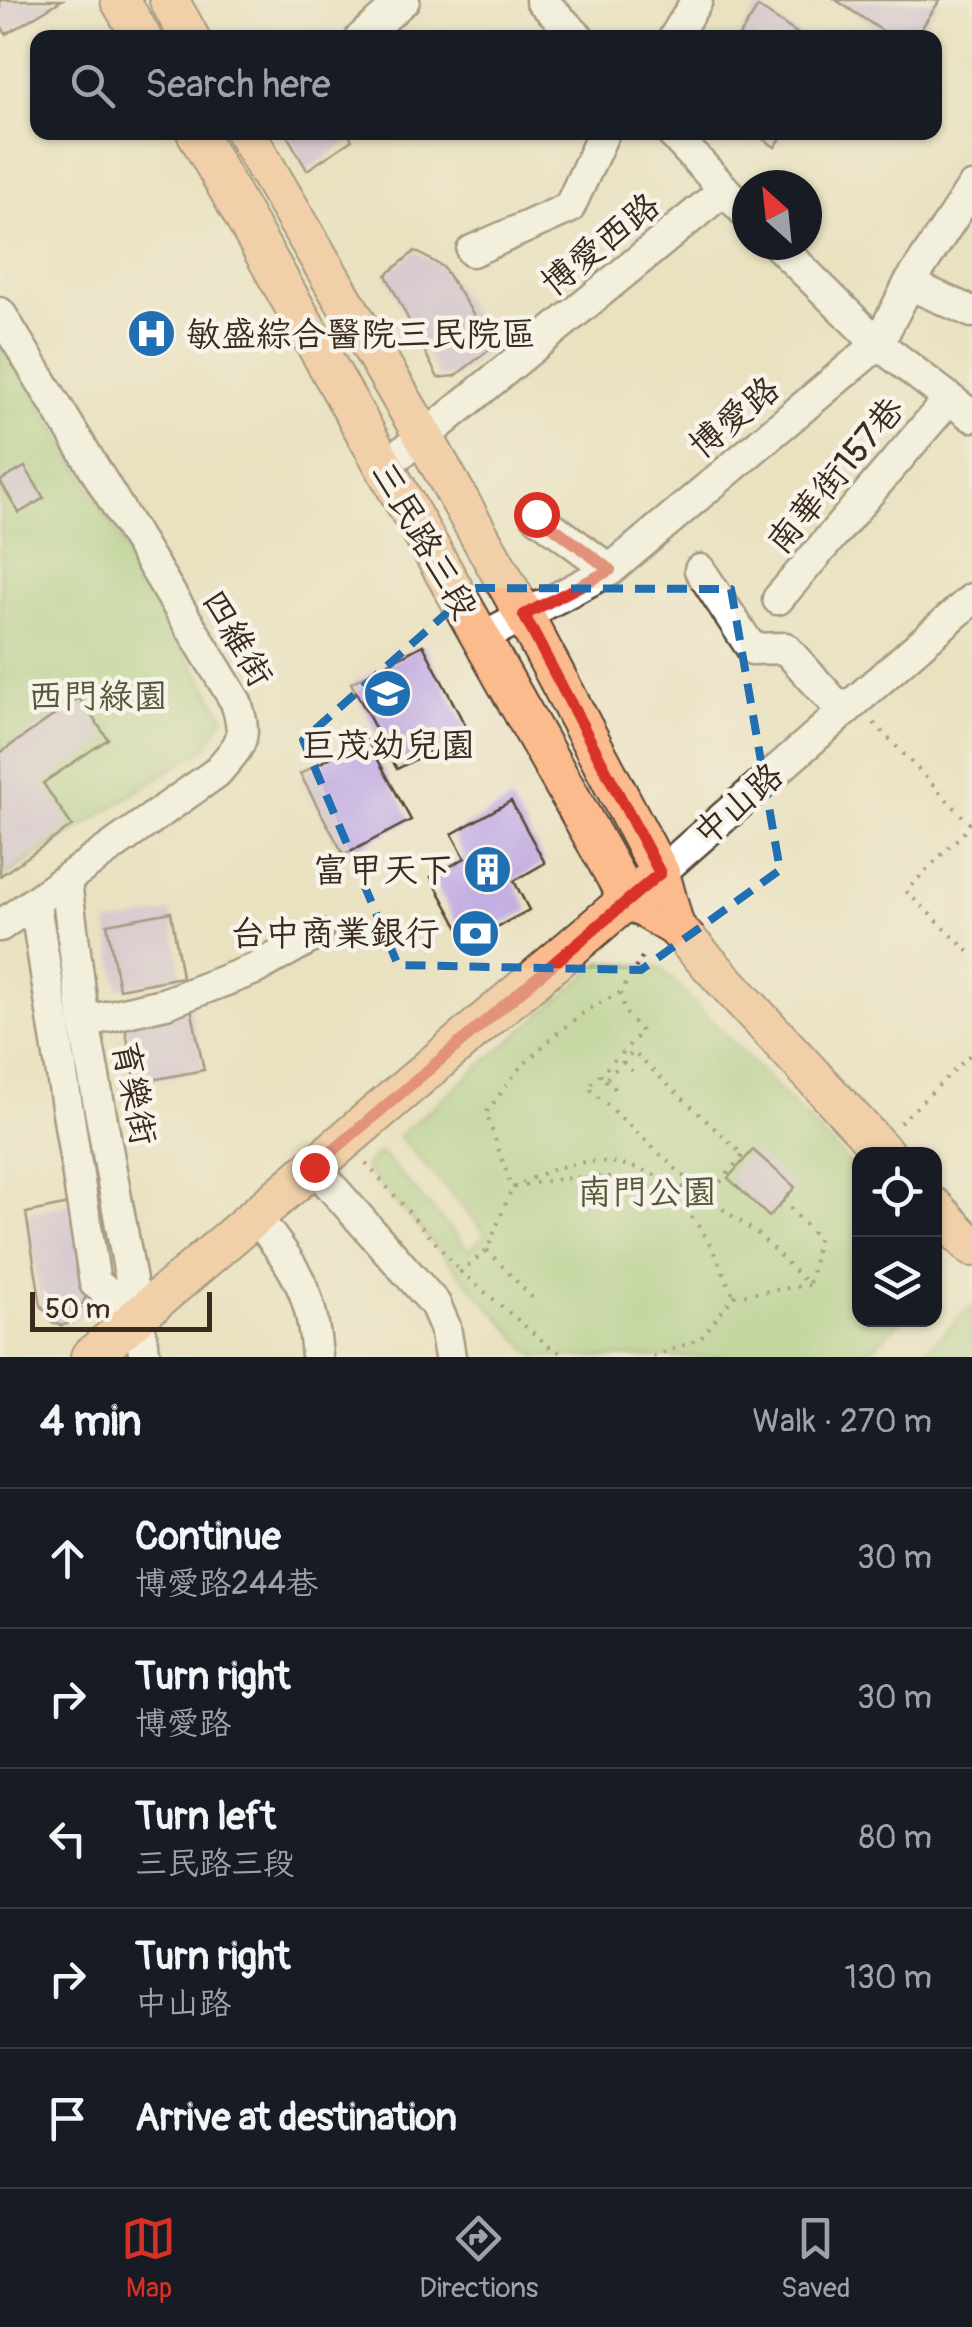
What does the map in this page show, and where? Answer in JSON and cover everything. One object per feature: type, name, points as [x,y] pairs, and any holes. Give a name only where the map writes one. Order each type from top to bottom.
[{"type":"main road","points":[[120,0],[137,30]]},
{"type":"main road","points":[[169,0],[186,30]]},
{"type":"main road","name":"三民路三段","points":[[251,140],[524,615],[660,873],[676,927]]},
{"type":"main road","name":"三民路三段","points":[[203,146],[628,899],[676,927],[888,1143]]},
{"type":"main road","name":"中山路","points":[[90,1357],[660,873]]},
{"type":"main road","points":[[942,1216],[972,1248]]},
{"type":"street","points":[[370,30],[404,0]]},
{"type":"street","points":[[541,0],[571,30]]},
{"type":"street","points":[[679,30],[698,0]]},
{"type":"street","points":[[472,251],[569,208],[600,140]]},
{"type":"street","points":[[678,140],[732,200]]},
{"type":"street","name":"博愛路","points":[[482,638],[610,570],[878,344],[909,284],[972,188]]},
{"type":"street","name":"博愛西路","points":[[382,466],[424,437],[723,191]]},
{"type":"street","points":[[793,260],[878,344],[960,407]]},
{"type":"street","points":[[909,284],[972,312]]},
{"type":"street","name":"四維街","points":[[0,313],[236,702],[244,728],[236,750],[216,773],[0,926]]},
{"type":"street","name":"南華街157巷","points":[[778,599],[960,407]]},
{"type":"street","points":[[536,514],[610,570]]},
{"type":"street","points":[[700,570],[752,649],[785,648],[849,707]]},
{"type":"street","name":"中山路","points":[[660,873],[972,599]]},
{"type":"street","name":"育樂街","points":[[66,882],[84,1022],[145,1357]]},
{"type":"street","name":"育樂街","points":[[35,904],[95,1284],[140,1316]]},
{"type":"street","points":[[84,1022],[166,1002],[255,969],[317,934]]},
{"type":"street","points":[[314,1167],[435,1304],[450,1357]]},
{"type":"street","points":[[254,1215],[298,1273],[314,1319],[317,1357]]},
{"type":"path","points":[[849,707],[972,824],[906,891],[972,955]]},
{"type":"path","points":[[512,1188],[486,1112],[518,1070],[555,1035],[587,1010],[621,992],[642,957]]},
{"type":"path","points":[[621,992],[625,1012],[642,1032],[588,1087],[707,1198],[758,1234],[809,1285]]},
{"type":"path","points":[[606,1080],[633,1052],[744,1155],[707,1198]]},
{"type":"path","points":[[888,1143],[972,1052]]},
{"type":"path","points":[[623,1062],[636,1076]]},
{"type":"path","points":[[600,1074],[619,1092]]},
{"type":"path","points":[[346,1140],[461,1272],[551,1348],[569,1357]]},
{"type":"path","points":[[461,1272],[486,1250],[512,1188],[549,1168],[591,1161],[630,1163],[707,1198]]},
{"type":"path","points":[[512,1188],[558,1177],[617,1176],[661,1193],[684,1208],[700,1230],[734,1296]]},
{"type":"path","points":[[783,1200],[818,1239],[809,1285]]},
{"type":"path","points":[[486,1250],[536,1302]]},
{"type":"path","points":[[654,1357],[700,1339],[734,1296],[809,1285]]},
{"type":"highlighted area","points":[[475,588],[731,589],[780,870],[641,970],[398,965],[303,740]]},
{"type":"green space","name":"西門綠園","points":[[0,332],[224,717],[206,747],[0,879]]},
{"type":"green space","name":"南門公園","points":[[602,962],[660,968],[852,1166],[852,1327],[895,1327],[863,1357],[535,1357],[364,1167],[380,1152],[469,1250],[487,1234],[399,1136]]},
{"type":"green space","points":[[972,1306],[972,1357],[919,1357]]},
{"type":"building","points":[[0,0],[62,0],[6,34],[0,24]]},
{"type":"building","points":[[836,0],[940,0],[920,30],[881,30]]},
{"type":"building","points":[[758,7],[792,30],[743,30]]},
{"type":"building","points":[[290,140],[352,140],[307,170]]},
{"type":"building","points":[[415,251],[443,267],[494,346],[455,376],[438,378],[386,275]]},
{"type":"building","points":[[25,467],[44,498],[19,513],[0,481]]},
{"type":"building","points":[[423,645],[468,731],[397,769],[351,683]]},
{"type":"building","points":[[79,698],[108,739],[43,783],[72,826],[0,876],[0,753]]},
{"type":"building","points":[[366,738],[411,820],[344,855],[300,774]]},
{"type":"building","name":"富甲天下","points":[[511,801],[545,863],[514,881],[529,910],[467,943],[431,877],[465,858],[452,834]]},
{"type":"building","points":[[171,912],[182,977],[119,989],[107,924]]},
{"type":"building","points":[[190,1003],[204,1070],[136,1083],[123,1017]]},
{"type":"building","points":[[753,1150],[795,1187],[769,1217],[728,1178]]},
{"type":"building","points":[[73,1203],[89,1289],[76,1319],[62,1326],[52,1322],[41,1305],[26,1213]]},
{"type":"place","name":"敏盛綜合醫院三民院區","points":[[151,334]]},
{"type":"place","name":"巨茂幼兒園","points":[[388,693]]},
{"type":"place","name":"富甲天下","points":[[488,870]]},
{"type":"place","name":"台中商業銀行","points":[[475,933]]},
{"type":"route","points":[[314,1167],[660,873],[524,615],[610,570],[536,514]]}]
